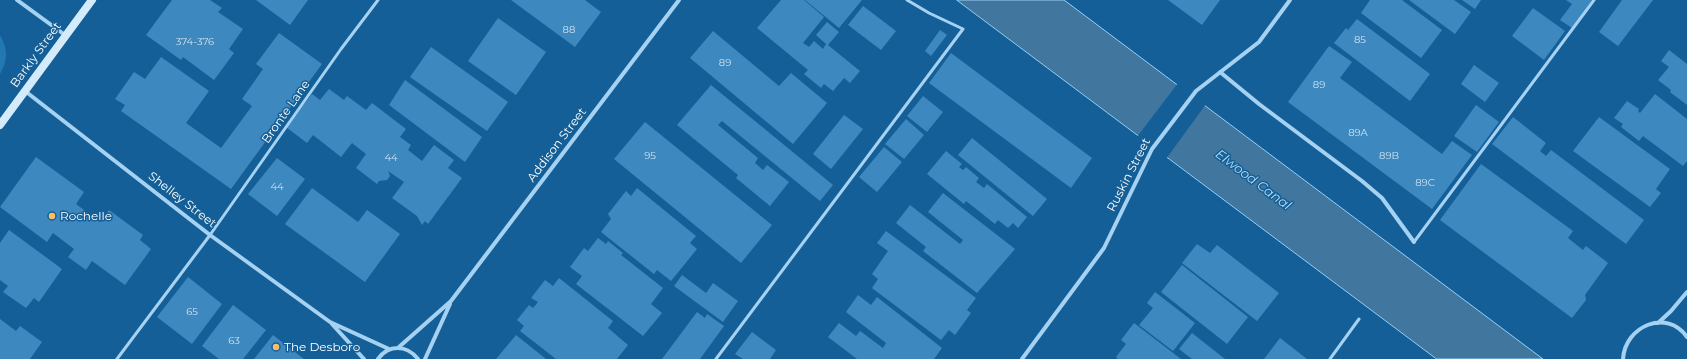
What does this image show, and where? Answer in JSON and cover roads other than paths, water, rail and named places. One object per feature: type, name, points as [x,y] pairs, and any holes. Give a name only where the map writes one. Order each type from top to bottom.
[{"type":"main road","name":"Barkly Street","points":[[0,125],[92,0]]},
{"type":"street","points":[[17,0],[65,36]]},
{"type":"street","name":"Addison Street","points":[[399,347],[451,302],[679,0]]},
{"type":"street","name":"Ruskin Street","points":[[1022,359],[1104,248],[1152,149],[1196,91],[1259,42],[1290,0]]},
{"type":"street","points":[[1220,72],[1259,104],[1362,181],[1382,198],[1414,242]]},
{"type":"street","name":"Shelley Street","points":[[25,91],[210,235],[330,322],[389,349]]},
{"type":"street","points":[[1658,323],[1671,311],[1687,292]]},
{"type":"street","name":"Addison Street","points":[[425,359],[451,302]]},
{"type":"street","name":"Shelley Street","points":[[330,322],[364,359]]},
{"type":"street","points":[[1623,359],[1628,341],[1636,331],[1646,325],[1658,323],[1668,324],[1677,328],[1687,337]]},
{"type":"street","points":[[378,359],[389,349],[399,347],[414,353],[418,359]]},
{"type":"lane","name":"Bronte Lane","points":[[117,359],[210,235],[341,49],[378,0]]},
{"type":"lane","points":[[716,359],[963,29],[929,13],[907,0]]},
{"type":"lane","points":[[1414,242],[1594,0]]},
{"type":"lane","points":[[1330,359],[1360,319]]},
{"type":"water","name":"Elwood Canal","points":[[957,0],[1064,0],[1543,359],[1437,359]]},
{"type":"place","name":"Rochelle","points":[[52,216]]},
{"type":"place","name":"The Desboro","points":[[276,347]]}]
